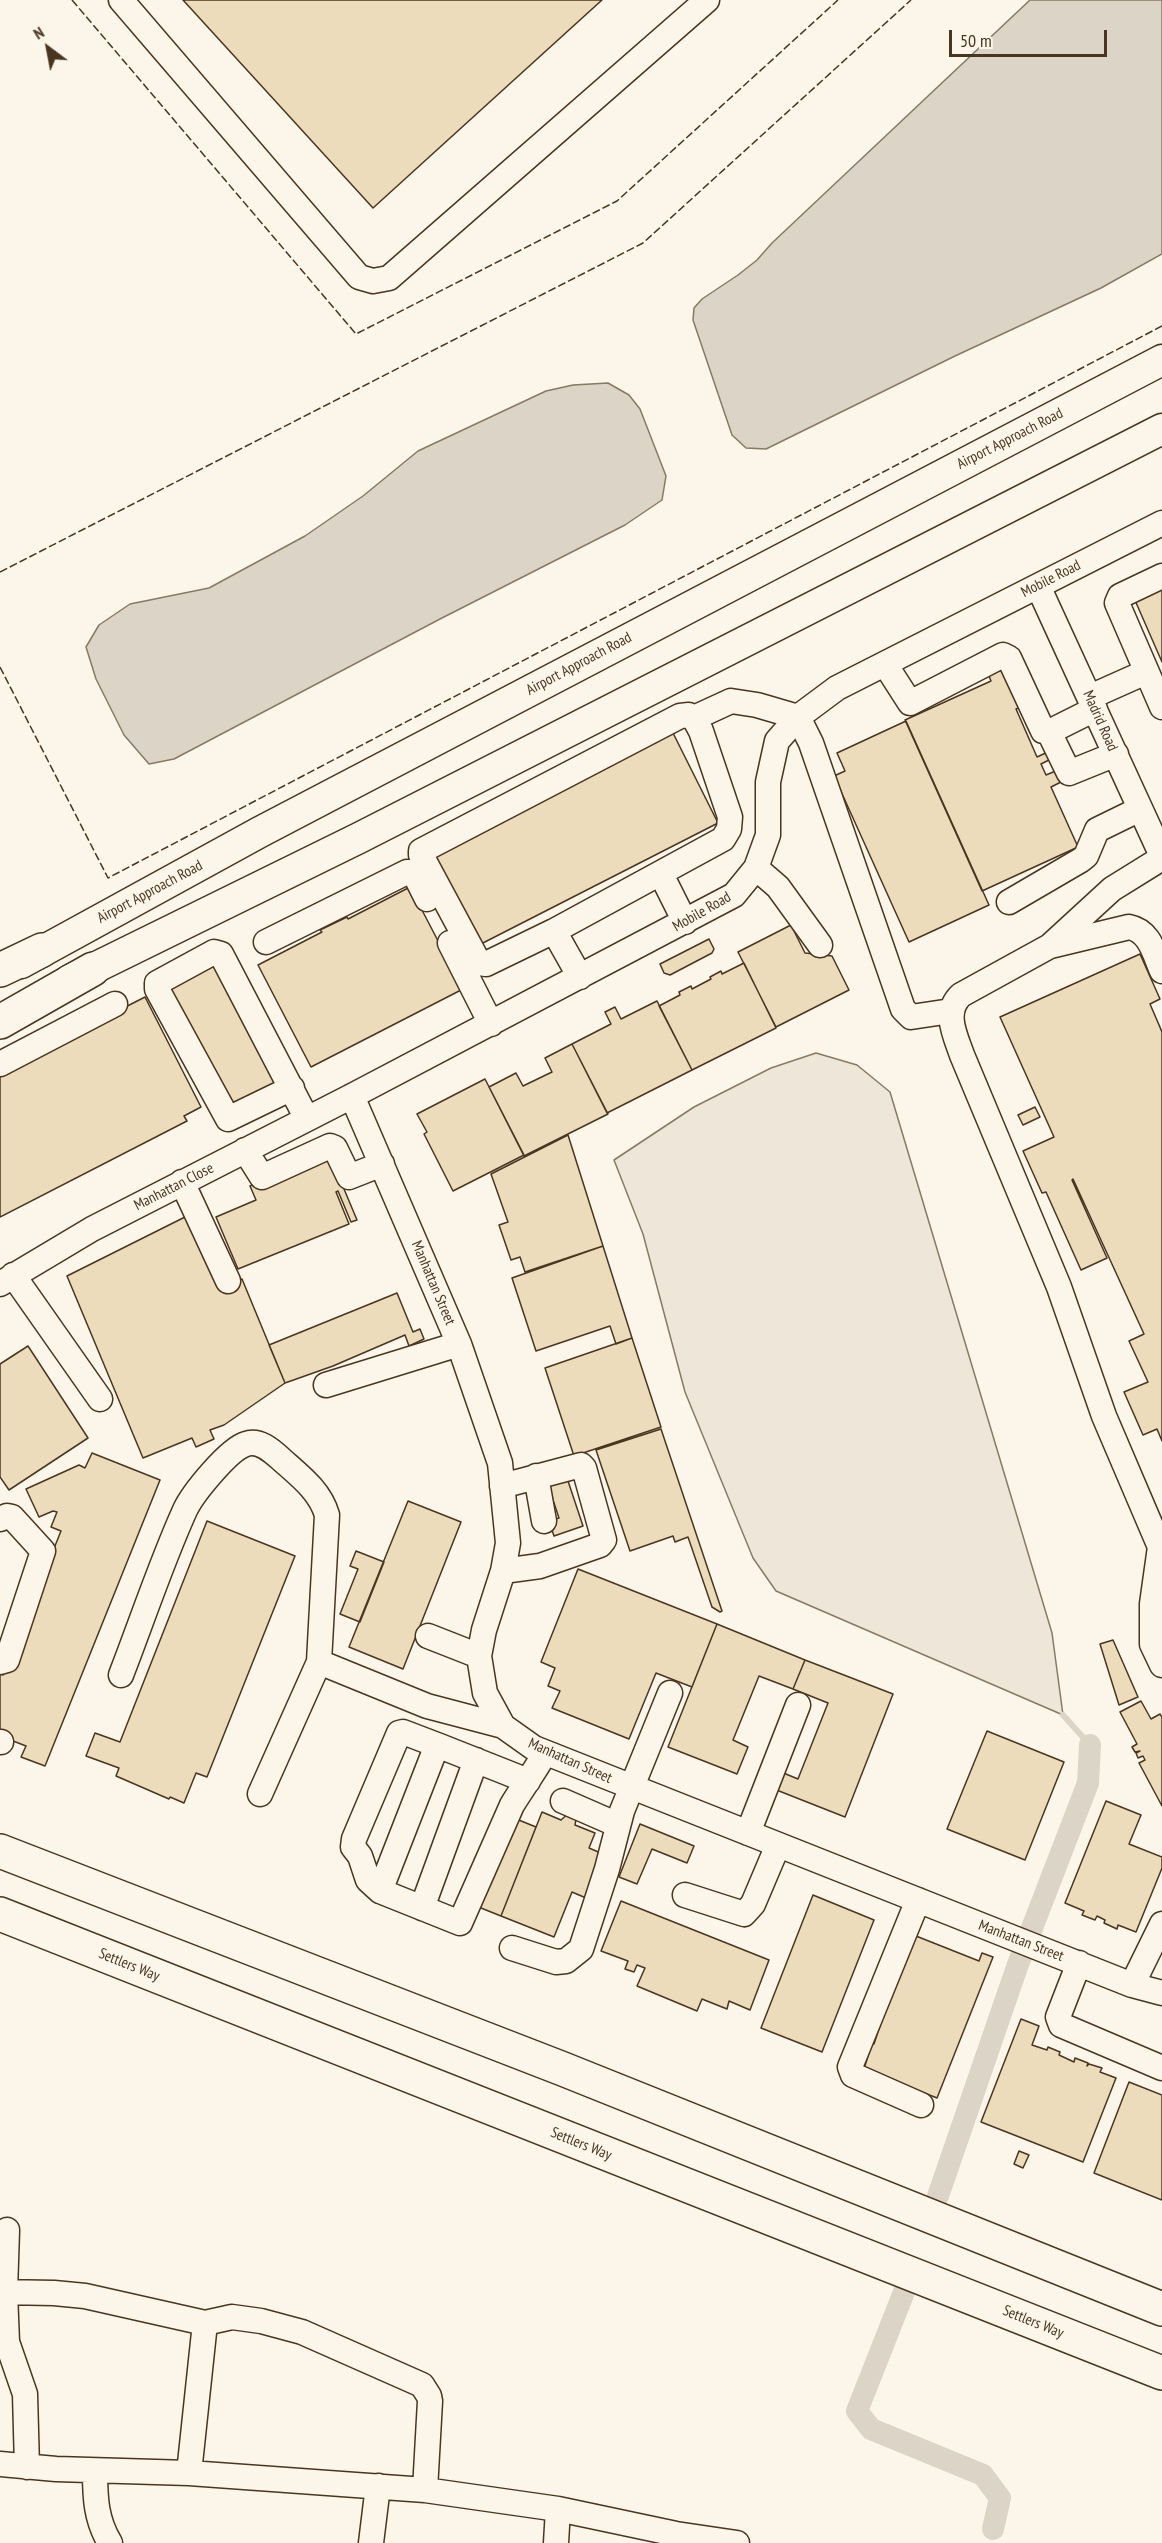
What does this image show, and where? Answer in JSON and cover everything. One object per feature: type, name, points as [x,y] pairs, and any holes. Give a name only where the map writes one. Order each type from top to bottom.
[{"type":"highway","points":[[0,970],[42,950]]},
{"type":"highway","points":[[0,1022],[93,969]]},
{"type":"highway","points":[[0,1830],[563,2069]]},
{"type":"highway","points":[[0,1851],[563,2069],[1162,2309]]},
{"type":"highway","name":"Settlers Way","points":[[0,1914],[1162,2373]]},
{"type":"main road","name":"Airport Approach Road","points":[[0,975],[42,950],[313,804],[1162,360]]},
{"type":"main road","points":[[0,1015],[359,838],[1162,429]]},
{"type":"street","points":[[121,0],[359,278],[373,280],[389,278],[707,0]]},
{"type":"street","name":"Mobile Road","points":[[352,1096],[734,895],[756,868],[768,835],[768,782],[777,741],[798,717],[837,688],[1162,522]]},
{"type":"street","points":[[1162,576],[1118,599],[1162,707]]},
{"type":"street","name":"Madrid Road","points":[[1038,586],[1162,857]]},
{"type":"street","points":[[885,664],[910,703],[1001,656],[1006,656],[1040,727],[1043,731],[1049,732],[1092,703],[1146,672]]},
{"type":"street","points":[[694,718],[731,702],[756,705],[798,717],[812,743],[903,1009],[911,1017],[951,1011]]},
{"type":"street","points":[[689,715],[694,718],[701,731],[730,817],[729,829],[717,844],[662,874],[554,932],[486,964],[481,964],[421,855],[422,851],[680,716],[689,715]]},
{"type":"street","points":[[1049,732],[1070,773],[1116,754]]},
{"type":"street","points":[[1009,902],[1086,856],[1097,830],[1140,809]]},
{"type":"street","points":[[1162,857],[1112,889],[1050,946],[961,995],[951,1011],[952,1026],[962,1054],[1055,1277],[1104,1416],[1161,1547],[1152,1604],[1152,1644],[1162,1665]]},
{"type":"street","points":[[756,868],[778,887],[820,945]]},
{"type":"street","points":[[266,942],[411,872],[491,1024]]},
{"type":"street","points":[[662,874],[685,922]]},
{"type":"street","points":[[1050,946],[1128,927],[1139,929],[1146,934],[1162,971]]},
{"type":"street","points":[[554,932],[579,977]]},
{"type":"street","points":[[292,1088],[228,1119],[157,989],[158,983],[214,952],[219,952],[292,1088],[307,1119]]},
{"type":"street","points":[[0,1064],[115,1004]]},
{"type":"street","name":"Manhattan Close","points":[[7,1279],[92,1229],[352,1096]]},
{"type":"street","name":"Manhattan Street","points":[[352,1096],[459,1344],[500,1463],[508,1543],[503,1571],[484,1630],[479,1656],[485,1693],[503,1726],[545,1753],[1132,1985],[1162,1993]]},
{"type":"street","points":[[245,1150],[262,1177],[330,1146],[335,1148],[349,1177],[382,1164]]},
{"type":"street","points":[[182,1182],[228,1281]]},
{"type":"street","points":[[7,1279],[100,1399]]},
{"type":"street","points":[[326,1385],[459,1344]]},
{"type":"street","points":[[121,1676],[186,1508],[219,1465],[239,1448],[248,1443],[273,1451],[312,1487],[324,1504],[327,1515],[319,1662],[260,1794]]},
{"type":"street","points":[[502,1486],[577,1465],[583,1466],[604,1540],[600,1545],[551,1563],[527,1569],[503,1571]]},
{"type":"street","points":[[536,1476],[544,1521]]},
{"type":"street","points":[[0,1519],[12,1517],[43,1551],[7,1660],[0,1662]]},
{"type":"street","points":[[428,1636],[479,1656]]},
{"type":"street","points":[[319,1662],[427,1706],[503,1726]]},
{"type":"street","points":[[512,1948],[556,1962],[566,1961],[581,1949],[631,1786],[670,1693]]},
{"type":"street","points":[[748,1833],[798,1705]]},
{"type":"street","points":[[528,1781],[403,1732],[399,1733],[354,1839],[353,1847],[360,1856],[365,1874],[380,1891],[459,1923],[512,1805],[528,1781],[545,1753]]},
{"type":"street","points":[[380,1891],[437,1745]]},
{"type":"street","points":[[422,1908],[476,1760]]},
{"type":"street","points":[[563,1801],[618,1825]]},
{"type":"street","points":[[685,1895],[744,1914],[753,1904],[778,1845]]},
{"type":"street","points":[[918,1900],[850,2067],[853,2075],[921,2104]]},
{"type":"street","points":[[1132,1985],[1162,1924]]},
{"type":"street","points":[[1079,1963],[1058,2017],[1061,2025],[1162,2068]]},
{"type":"street","points":[[7,2230],[2,2292],[7,2342],[27,2410],[27,2467]]},
{"type":"street","points":[[2,2292],[85,2296],[205,2323],[232,2317],[302,2332],[422,2385],[430,2401],[425,2490]]},
{"type":"street","points":[[189,2473],[205,2323]]},
{"type":"street","points":[[0,2464],[95,2471],[189,2473],[425,2490],[558,2509],[676,2534],[737,2543]]},
{"type":"street","points":[[95,2471],[95,2500],[98,2517],[110,2543]]},
{"type":"street","points":[[371,2543],[378,2486]]},
{"type":"street","points":[[556,2543],[558,2509]]},
{"type":"shaded area","points":[[1030,0],[1162,0],[1162,254],[1101,288],[955,356],[766,449],[746,448],[732,435],[693,320],[694,308],[702,299],[757,260],[772,243]]},
{"type":"shaded area","points":[[608,383],[629,395],[640,409],[666,476],[662,500],[625,525],[174,759],[149,764],[124,735],[96,679],[86,647],[99,625],[130,604],[209,588],[305,536],[363,496],[418,451],[546,391],[573,385]]},
{"type":"shaded area","points":[[816,1053],[857,1065],[890,1092],[1052,1633],[1063,1715],[776,1591],[753,1558],[685,1392],[643,1234],[614,1160],[694,1107],[771,1068]]},
{"type":"building","points":[[183,0],[602,0],[373,208]]},
{"type":"building","points":[[1162,586],[1162,662],[1134,598]]},
{"type":"building","points":[[1002,658],[1024,706],[1016,709],[1037,757],[1050,751],[1053,758],[1041,764],[1046,775],[1058,770],[1063,781],[1051,787],[1078,847],[982,891],[905,720],[991,681],[985,666]]},
{"type":"building","points":[[906,721],[989,905],[909,942],[834,776],[845,771],[837,753]]},
{"type":"building","points":[[673,733],[718,823],[477,946],[432,856]]},
{"type":"building","points":[[410,887],[463,989],[311,1067],[258,965],[322,932],[320,930],[347,917],[348,919]]},
{"type":"building","points":[[791,925],[805,953],[832,956],[849,990],[776,1027],[738,952]]},
{"type":"building","points":[[709,939],[714,949],[712,953],[670,975],[664,973],[660,964]]},
{"type":"building","points":[[1140,954],[1160,999],[1150,1004],[1162,1032],[1162,1441],[1157,1429],[1143,1435],[1124,1392],[1148,1382],[1129,1341],[1144,1334],[1073,1179],[1107,1258],[1081,1270],[1046,1192],[1042,1193],[1023,1151],[1054,1137],[1000,1017]]},
{"type":"building","points":[[211,961],[277,1087],[231,1110],[167,984]]},
{"type":"building","points":[[744,963],[776,1028],[692,1070],[659,1006],[680,995],[679,992],[691,986],[692,989],[721,971],[722,974]]},
{"type":"building","points":[[145,997],[201,1107],[184,1116],[187,1121],[0,1217],[0,1071]]},
{"type":"building","points":[[657,1001],[692,1070],[607,1113],[572,1044],[611,1024],[605,1012],[615,1007],[621,1019]]},
{"type":"building","points":[[572,1044],[608,1114],[524,1156],[489,1087],[516,1073],[523,1086],[552,1072],[545,1058]]},
{"type":"building","points":[[485,1079],[524,1155],[453,1191],[424,1134],[427,1132],[417,1114]]},
{"type":"building","points":[[1035,1107],[1040,1117],[1023,1125],[1018,1115]]},
{"type":"building","points":[[568,1135],[603,1246],[525,1272],[520,1257],[511,1260],[499,1225],[508,1222],[491,1174]]},
{"type":"building","points":[[333,1152],[348,1187],[344,1189],[357,1220],[351,1222],[338,1191],[336,1192],[349,1224],[238,1269],[216,1217],[256,1200],[250,1186]]},
{"type":"building","points":[[185,1217],[234,1282],[242,1279],[285,1383],[224,1425],[210,1430],[214,1439],[196,1447],[192,1438],[143,1458],[67,1276]]},
{"type":"building","points":[[603,1246],[632,1338],[616,1344],[610,1326],[536,1351],[512,1278]]},
{"type":"building","points":[[397,1293],[413,1332],[420,1329],[424,1339],[409,1346],[405,1335],[333,1366],[285,1383],[269,1345]]},
{"type":"building","points":[[632,1338],[661,1427],[574,1456],[545,1368]]},
{"type":"building","points":[[28,1346],[88,1438],[9,1490],[0,1477],[0,1364]]},
{"type":"building","points":[[661,1429],[722,1611],[720,1612],[712,1607],[688,1537],[675,1542],[673,1536],[630,1551],[596,1450]]},
{"type":"building","points":[[92,1453],[160,1480],[45,1766],[21,1757],[26,1746],[0,1736],[0,1673],[3,1675],[61,1531],[51,1527],[57,1512],[53,1511],[39,1517],[26,1489],[79,1465],[85,1468]]},
{"type":"building","points":[[566,1475],[583,1526],[554,1536],[549,1521],[559,1518],[547,1482]]},
{"type":"building","points":[[408,1501],[461,1522],[403,1669],[349,1647]]},
{"type":"building","points":[[207,1521],[295,1556],[207,1777],[196,1773],[184,1803],[170,1797],[169,1799],[116,1776],[119,1768],[86,1756],[95,1733],[120,1742]]},
{"type":"building","points":[[356,1551],[384,1562],[360,1622],[340,1614],[358,1569],[350,1566]]},
{"type":"building","points":[[578,1569],[717,1624],[692,1687],[656,1673],[629,1739],[552,1708],[560,1691],[548,1686],[555,1668],[541,1662]]},
{"type":"building","points":[[717,1624],[805,1660],[793,1689],[759,1676],[733,1740],[748,1747],[737,1774],[668,1747]]},
{"type":"building","points":[[1113,1640],[1138,1697],[1119,1705],[1100,1644]]},
{"type":"building","points":[[805,1660],[893,1694],[845,1817],[774,1789],[781,1772],[798,1779],[828,1703],[793,1689]]},
{"type":"building","points":[[1141,1701],[1151,1719],[1160,1714],[1162,1717],[1162,1806],[1139,1763],[1145,1760],[1143,1756],[1138,1758],[1136,1753],[1140,1751],[1135,1752],[1132,1747],[1137,1744],[1120,1712]]},
{"type":"building","points":[[987,1731],[1064,1762],[1025,1860],[947,1829]]},
{"type":"building","points":[[1106,1801],[1141,1815],[1129,1844],[1162,1857],[1162,1868],[1136,1932],[1118,1925],[1117,1929],[1104,1923],[1105,1920],[1097,1916],[1095,1920],[1082,1915],[1084,1911],[1065,1903]]},
{"type":"building","points":[[499,1812],[536,1827],[501,1916],[466,1902]]},
{"type":"building","points":[[542,1812],[561,1820],[569,1813],[576,1819],[575,1825],[595,1833],[589,1848],[603,1854],[586,1898],[572,1892],[554,1937],[501,1916]]},
{"type":"building","points":[[640,1824],[694,1846],[687,1863],[652,1849],[637,1884],[619,1877]]},
{"type":"building","points":[[813,1895],[874,1920],[822,2052],[761,2028]]},
{"type":"building","points":[[621,1901],[769,1960],[750,2010],[729,2001],[727,2009],[702,1999],[697,2011],[637,1986],[645,1968],[637,1965],[634,1972],[625,1969],[628,1961],[601,1951]]},
{"type":"building","points":[[916,1936],[979,1961],[982,1953],[993,1957],[937,2098],[864,2069],[872,2043],[874,2044],[893,1994],[891,1993]]},
{"type":"building","points":[[1021,2019],[1039,2026],[1032,2045],[1047,2050],[1048,2047],[1074,2062],[1075,2058],[1088,2063],[1087,2066],[1089,2064],[1102,2068],[1100,2072],[1116,2078],[1083,2162],[981,2122]]},
{"type":"building","points":[[1129,2082],[1162,2095],[1162,2200],[1094,2173]]},
{"type":"building","points":[[1019,2151],[1029,2155],[1023,2168],[1014,2164]]},
{"type":"waterway","points":[[1063,1715],[1090,1745]]},
{"type":"waterway","points":[[938,2196],[1017,1967],[1088,1783],[1090,1745]]},
{"type":"waterway","points":[[904,2292],[857,2411],[871,2429],[983,2475],[1000,2498],[993,2529]]},
{"type":"fence","points":[[72,0],[356,334],[617,201],[838,0]]},
{"type":"fence","points":[[0,572],[643,243],[911,0]]},
{"type":"fence","points":[[0,667],[108,878],[1162,326]]}]
